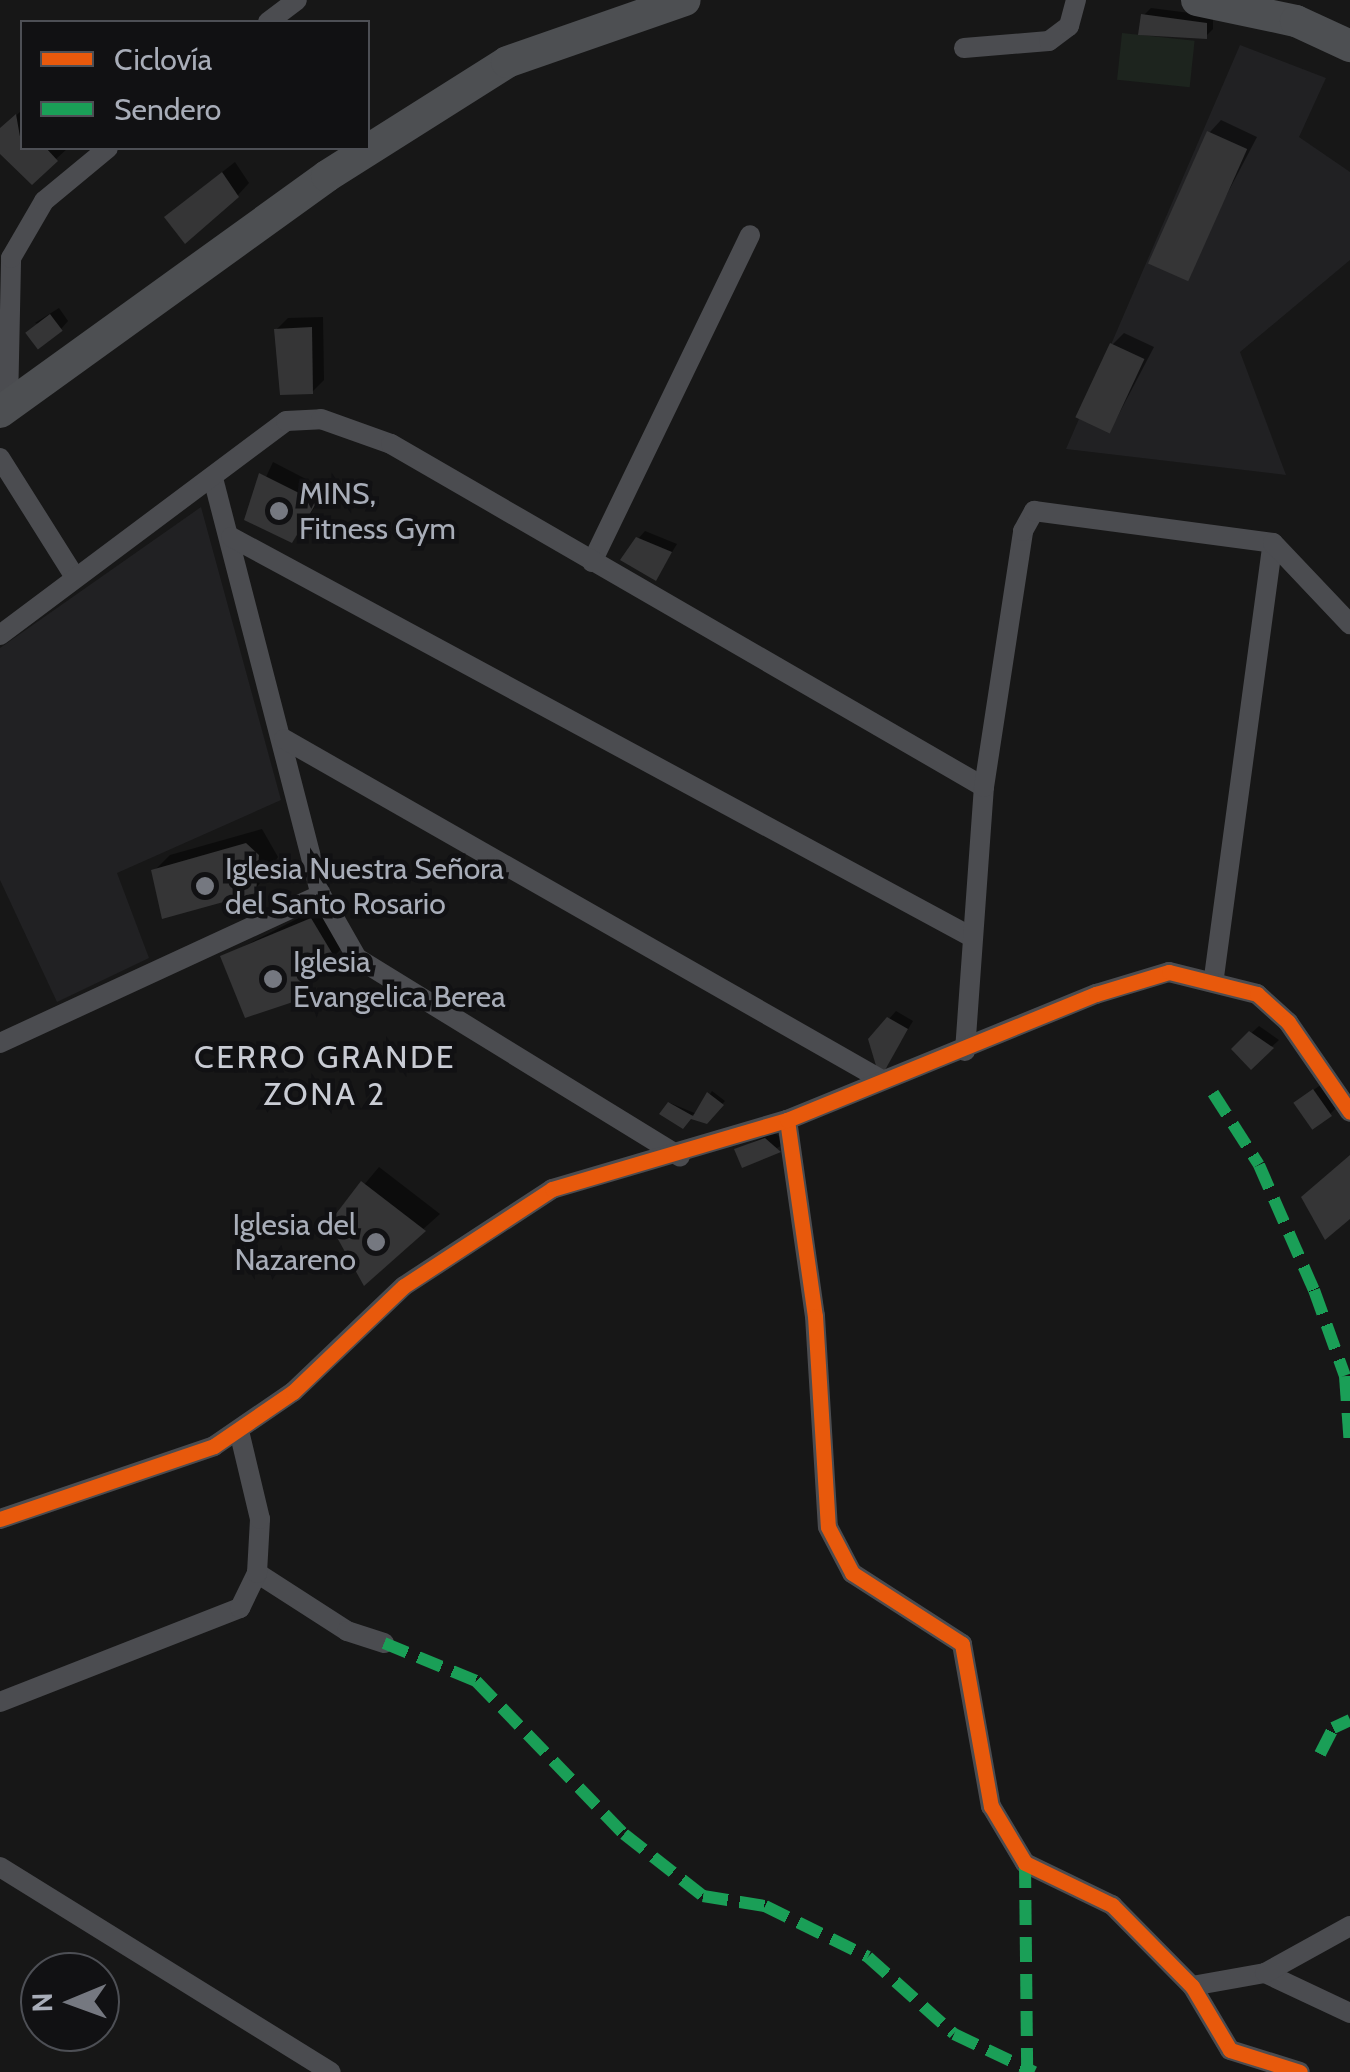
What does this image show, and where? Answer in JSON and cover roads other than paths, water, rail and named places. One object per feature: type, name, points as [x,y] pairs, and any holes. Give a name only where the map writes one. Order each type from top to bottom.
[{"type":"main road","points":[[370,148],[507,62],[685,0]]},
{"type":"main road","points":[[1197,0],[1296,21],[1350,46]]},
{"type":"main road","points":[[4,409],[367,150]]},
{"type":"street","points":[[271,20],[297,0]]},
{"type":"street","points":[[964,48],[1049,41],[1068,26],[1076,0]]},
{"type":"street","points":[[4,409],[11,258],[44,202],[106,150]]},
{"type":"street","points":[[592,562],[750,235]]},
{"type":"street","points":[[0,635],[75,577],[214,482],[286,421],[321,418],[391,444],[984,787]]},
{"type":"street","points":[[0,458],[75,577]]},
{"type":"street","points":[[214,482],[284,739],[321,895],[358,958],[406,994],[680,1157]]},
{"type":"street","points":[[965,1050],[968,935],[984,787],[1023,531],[1034,511],[1274,543],[1350,624]]},
{"type":"street","points":[[231,537],[968,935]]},
{"type":"street","points":[[1214,977],[1274,543]]},
{"type":"street","points":[[284,739],[880,1079]]},
{"type":"street","points":[[0,1043],[321,895]]},
{"type":"street","points":[[0,1519],[240,1431],[404,1286],[552,1190],[680,1157],[787,1120],[880,1079],[965,1050],[1067,1003],[1169,972],[1214,977],[1257,994],[1288,1022],[1350,1112]]},
{"type":"street","points":[[787,1120],[816,1316],[828,1527],[852,1573],[962,1644],[991,1806],[1014,1850],[1112,1905],[1192,1986],[1230,2050],[1300,2072]]},
{"type":"street","points":[[0,1702],[222,1621],[252,1594],[260,1520],[240,1431]]},
{"type":"street","points":[[257,1573],[347,1631],[384,1643]]},
{"type":"street","points":[[0,1867],[331,2072]]},
{"type":"street","points":[[1192,1986],[1265,1974],[1350,1926]]},
{"type":"street","points":[[1265,1974],[1350,2014]]},
{"type":"place","name":"MINS, Fitness Gym","points":[[279,511]]},
{"type":"place","name":"Iglesia Nuestra Señora del Santo Rosario","points":[[205,886]]},
{"type":"place","name":"Iglesia Evangelica Berea","points":[[273,979]]},
{"type":"place","name":"Iglesia del Nazareno","points":[[376,1242]]},
{"type":"district","name":"CERRO GRANDE ZONA 2","points":[[325,1076]]}]
